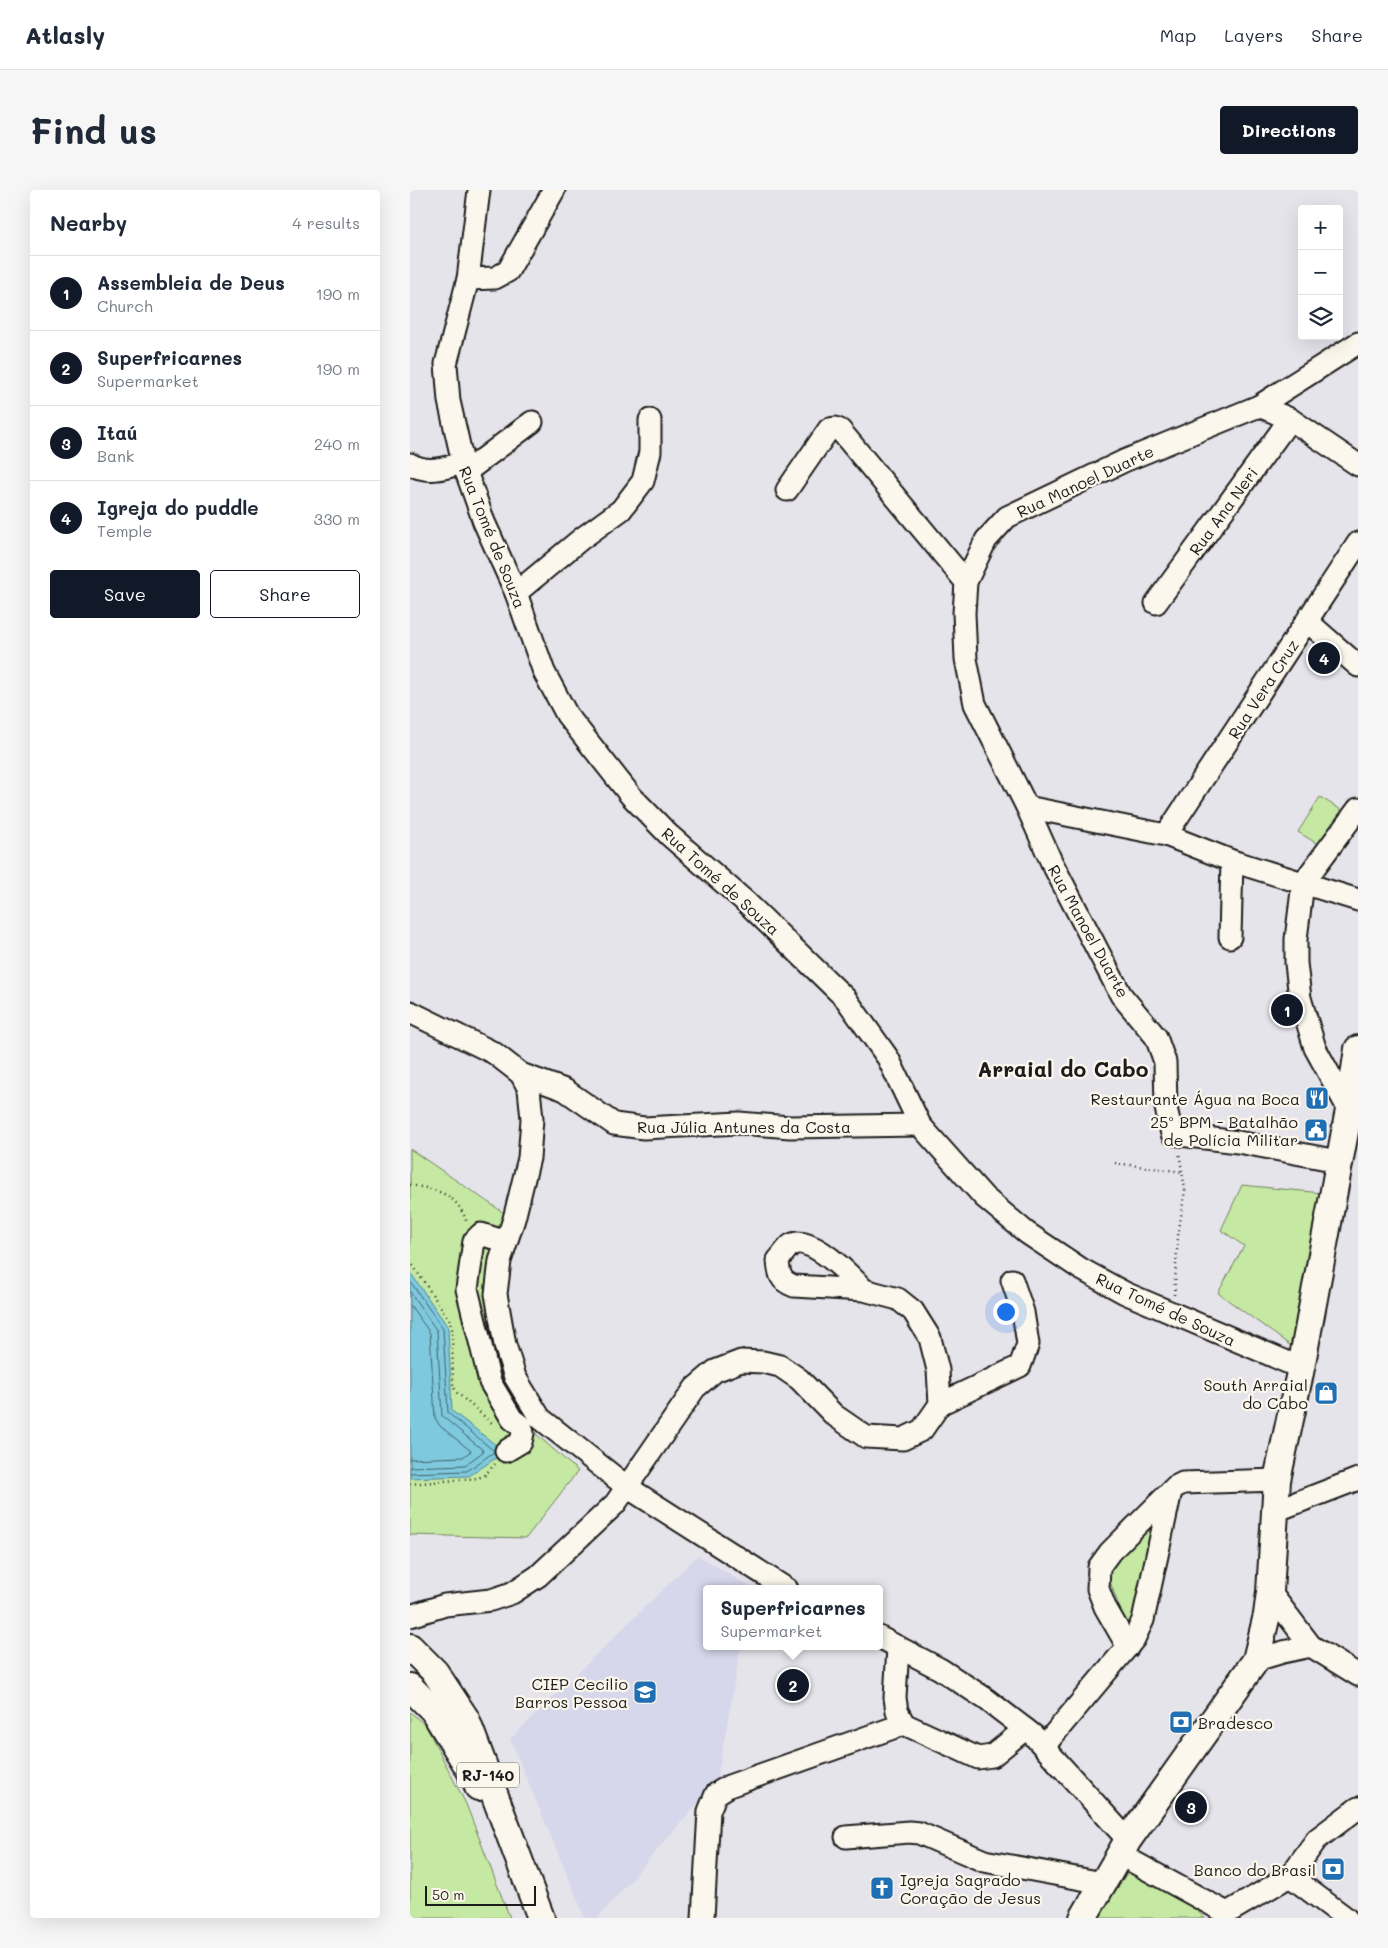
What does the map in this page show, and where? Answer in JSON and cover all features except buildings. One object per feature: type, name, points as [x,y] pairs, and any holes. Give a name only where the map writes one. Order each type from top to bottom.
[{"type":"main road","points":[[1083,1918],[1124,1847],[1256,1660],[1264,1630],[1270,1592],[1277,1480],[1301,1368],[1338,1161],[1353,1110],[1358,1049]]},
{"type":"main road","name":"RJ-140","points":[[410,1647],[435,1672],[466,1719],[541,1918]]},
{"type":"main road","name":"RJ-140","points":[[410,1687],[433,1710],[476,1780],[507,1874],[524,1918]]},
{"type":"street","name":"Rua Tomé de Souza","points":[[479,190],[468,279],[446,364],[449,401],[464,467],[484,522],[516,593],[544,672],[567,715],[631,796],[669,835],[747,903],[846,999],[888,1058],[920,1125],[984,1197],[1027,1232],[1081,1269],[1125,1293],[1301,1368]]},
{"type":"street","points":[[468,279],[495,278],[508,271],[554,190]]},
{"type":"street","name":"Rua Manoel Duarte","points":[[1172,1134],[1166,1108],[1165,1062],[1156,1037],[1121,995],[1050,861],[1027,807],[975,704],[966,659],[964,613],[966,582],[986,540],[1007,517],[1124,461],[1259,406],[1358,343]]},
{"type":"street","points":[[1259,406],[1290,419],[1358,466]]},
{"type":"street","name":"Rua Ana Neri","points":[[1156,603],[1290,419]]},
{"type":"street","points":[[516,593],[621,510],[643,481],[650,452],[650,420]]},
{"type":"street","points":[[410,464],[418,468],[436,470],[464,467],[532,422]]},
{"type":"street","points":[[787,490],[829,429],[840,430],[966,582]]},
{"type":"street","name":"Rua Vera Cruz","points":[[1166,835],[1358,543]]},
{"type":"street","points":[[1307,621],[1358,666]]},
{"type":"street","points":[[1027,807],[1166,835],[1232,861],[1358,900]]},
{"type":"street","points":[[1353,1110],[1315,1048],[1300,998],[1296,963],[1296,939],[1298,909],[1303,883],[1358,808]]},
{"type":"street","points":[[1230,937],[1232,861]]},
{"type":"street","points":[[410,1012],[494,1053],[521,1074],[529,1089],[532,1119],[529,1158],[500,1261],[496,1294],[506,1345],[515,1377],[540,1418],[627,1487],[781,1585]]},
{"type":"street","name":"Rua Júlia Antunes da Costa","points":[[521,1074],[565,1090],[614,1124],[644,1128],[739,1123],[790,1127],[920,1125]]},
{"type":"street","points":[[1172,1134],[1238,1142],[1338,1161]]},
{"type":"street","points":[[506,1242],[481,1234],[474,1241],[466,1289],[490,1382],[512,1419],[521,1426],[523,1433],[521,1442],[506,1451]]},
{"type":"street","points":[[410,1616],[445,1605],[491,1600],[512,1593],[538,1576],[615,1504],[695,1388],[715,1371],[741,1361],[763,1362],[780,1366],[799,1379],[834,1415],[866,1437],[903,1439],[922,1430],[940,1404],[1020,1366],[1028,1344],[1023,1312],[1012,1280]]},
{"type":"street","points":[[864,1290],[898,1299],[913,1311],[930,1338],[938,1370],[940,1404]]},
{"type":"street","points":[[1128,1647],[1105,1607],[1098,1588],[1099,1567],[1110,1552],[1175,1487],[1183,1483],[1277,1480]]},
{"type":"street","points":[[1275,1511],[1358,1480]]},
{"type":"street","points":[[1044,1746],[1128,1647],[1143,1620],[1171,1491]]},
{"type":"street","points":[[1270,1592],[1311,1646],[1358,1675]]},
{"type":"street","points":[[883,1639],[948,1674],[986,1699],[1025,1729],[1044,1746],[1124,1847],[1223,1915],[1290,1876],[1317,1839],[1358,1808]]},
{"type":"street","points":[[1256,1660],[1311,1646]]},
{"type":"street","points":[[898,1647],[895,1698],[897,1711],[904,1724],[978,1758],[992,1756],[1025,1729]]},
{"type":"street","points":[[703,1918],[709,1811],[716,1794],[729,1786],[904,1724]]},
{"type":"street","points":[[846,1837],[909,1832],[919,1833],[984,1861],[1103,1883]]},
{"type":"street","points":[[1290,1876],[1346,1918]]},
{"type":"path","points":[[1172,1134],[1180,1155],[1185,1190],[1178,1236],[1173,1314]]},
{"type":"path","points":[[1115,1163],[1183,1172]]},
{"type":"path","points":[[410,1185],[435,1189],[451,1197],[466,1218],[474,1241]]},
{"type":"path","points":[[410,1261],[450,1321],[452,1329],[453,1384],[456,1392],[497,1427]]},
{"type":"path","points":[[410,1484],[478,1478],[492,1468],[506,1451]]},
{"type":"shaded area","name":"CIEP Cecilio Barros Pessoa","points":[[698,1555],[747,1585],[703,1585],[703,1650],[740,1650],[717,1781],[598,1918],[585,1918],[510,1739]]},
{"type":"green space","points":[[1320,797],[1343,811],[1321,846],[1298,832]]},
{"type":"green space","points":[[410,1149],[507,1215],[486,1289],[501,1376],[528,1427],[578,1471],[526,1538],[410,1535]]},
{"type":"green space","points":[[1242,1185],[1322,1193],[1298,1351],[1218,1293],[1244,1246],[1221,1230]]},
{"type":"green space","points":[[1158,1512],[1128,1631],[1105,1568]]},
{"type":"green space","points":[[410,1712],[426,1726],[466,1804],[510,1918],[410,1918]]},
{"type":"green space","points":[[1131,1867],[1185,1900],[1205,1918],[1098,1918]]},
{"type":"water","points":[[410,1272],[448,1327],[452,1411],[505,1452],[469,1476],[410,1478]]},
{"type":"place","name":"Igreja do puddle","points":[[1324,658]]},
{"type":"place","name":"Assembleia de Deus","points":[[1287,1010]]},
{"type":"place","name":"Restaurante Água na Boca","points":[[1317,1098]]},
{"type":"place","name":"25º BPM - Batalhão de Polícia Militar","points":[[1316,1130]]},
{"type":"place","name":"South Arraial do Cabo","points":[[1326,1393]]},
{"type":"place","name":"Superfricarnes","points":[[793,1685]]},
{"type":"place","name":"CIEP Cecilio Barros Pessoa","points":[[645,1692]]},
{"type":"place","name":"Bradesco","points":[[1181,1722]]},
{"type":"place","name":"Itaú","points":[[1191,1807]]},
{"type":"place","name":"Banco do Brasil","points":[[1333,1869]]},
{"type":"place","name":"Igreja Sagrado Coração de Jesus","points":[[882,1888]]},
{"type":"district","name":"Arraial do Cabo","points":[[1063,1068]]}]
